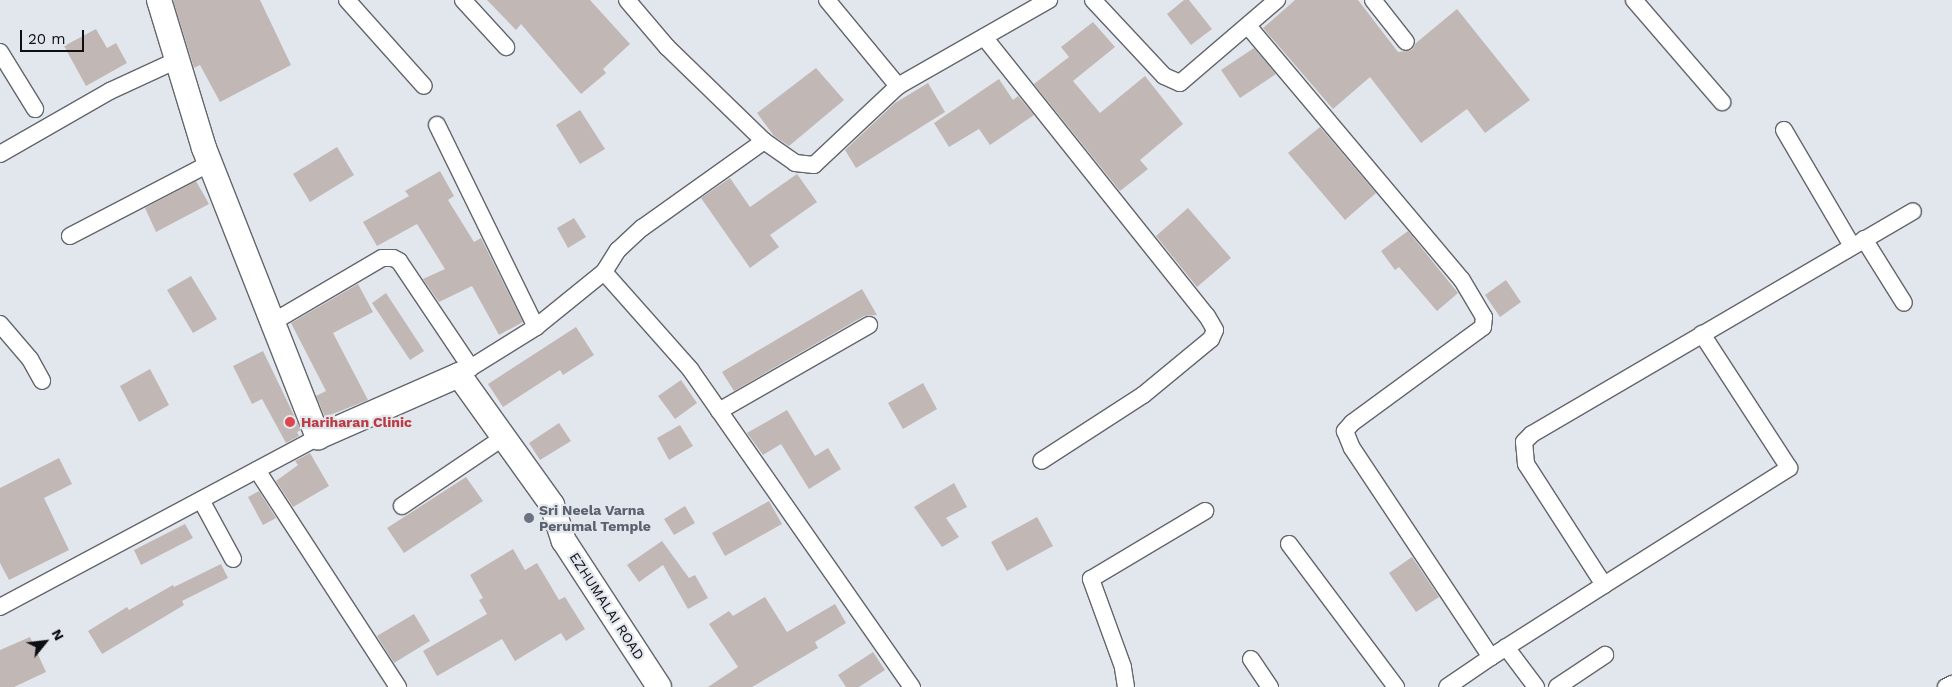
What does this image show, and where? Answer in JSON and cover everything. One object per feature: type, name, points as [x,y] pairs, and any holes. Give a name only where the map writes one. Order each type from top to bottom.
[{"type":"street","points":[[159,0],[210,162],[318,437]]},
{"type":"street","points":[[347,0],[424,86]]},
{"type":"street","points":[[463,0],[506,47]]},
{"type":"street","points":[[627,0],[667,47],[764,141],[795,163],[814,165],[898,86],[1049,0]]},
{"type":"street","points":[[827,0],[898,86]]},
{"type":"street","points":[[1093,0],[1164,76],[1180,83],[1277,0]]},
{"type":"street","points":[[1373,0],[1406,42]]},
{"type":"street","points":[[1634,0],[1722,102]]},
{"type":"street","points":[[1248,26],[1462,280],[1484,317],[1483,327],[1352,423],[1345,431],[1352,448],[1491,657]]},
{"type":"street","points":[[984,37],[1207,316],[1215,330],[1211,340],[1143,395],[1041,462]]},
{"type":"street","points":[[0,52],[35,109]]},
{"type":"street","points":[[0,154],[110,91],[177,60]]},
{"type":"street","points":[[438,125],[536,327]]},
{"type":"street","points":[[1784,130],[1858,243],[1904,303]]},
{"type":"street","points":[[0,607],[318,437],[465,371],[536,327],[604,272],[618,250],[642,228],[764,141]]},
{"type":"street","points":[[70,236],[210,162]]},
{"type":"street","points":[[1604,586],[1526,464],[1524,442],[1532,434],[1913,211]]},
{"type":"street","points":[[272,322],[382,258],[393,258],[399,261],[465,371]]},
{"type":"street","points":[[604,272],[622,288],[690,369],[912,687]]},
{"type":"street","points":[[0,324],[30,359],[42,381]]},
{"type":"street","points":[[719,411],[869,325]]},
{"type":"street","points":[[1446,687],[1789,468],[1702,334]]},
{"type":"street","name":"EZHUMALAI ROAD","points":[[465,371],[504,436],[552,505],[564,541],[659,687]]},
{"type":"street","points":[[402,506],[504,436]]},
{"type":"street","points":[[257,470],[398,687]]},
{"type":"street","points":[[201,500],[233,559]]},
{"type":"street","points":[[1126,687],[1123,667],[1091,578],[1205,511]]},
{"type":"street","points":[[1289,544],[1396,687]]},
{"type":"street","points":[[1506,647],[1536,687]]},
{"type":"street","points":[[1557,687],[1605,655]]},
{"type":"street","points":[[1251,660],[1270,687]]},
{"type":"street","points":[[1946,687],[1952,684]]},
{"type":"building","points":[[173,0],[260,0],[291,65],[220,102],[200,65],[194,68]]},
{"type":"building","points":[[487,0],[590,0],[630,44],[603,69],[606,73],[581,94],[521,24],[516,30]]},
{"type":"building","points":[[1184,0],[1189,0],[1212,29],[1191,45],[1167,14]]},
{"type":"building","points":[[1295,0],[1358,0],[1398,52],[1412,50],[1416,43],[1457,9],[1530,100],[1485,133],[1467,109],[1421,143],[1370,77],[1333,109],[1263,28]]},
{"type":"building","points":[[1093,22],[1115,47],[1073,81],[1100,113],[1145,76],[1183,124],[1140,160],[1148,169],[1120,191],[1034,84],[1069,57],[1061,47]]},
{"type":"building","points":[[96,29],[107,48],[116,43],[127,63],[86,86],[64,46]]},
{"type":"building","points":[[1254,48],[1276,74],[1240,98],[1221,70]]},
{"type":"building","points":[[816,68],[844,100],[789,146],[774,136],[757,113]]},
{"type":"building","points":[[999,79],[1013,100],[1018,96],[1034,115],[990,145],[979,129],[949,147],[934,123]]},
{"type":"building","points":[[928,83],[945,112],[856,168],[845,150],[895,103]]},
{"type":"building","points":[[580,110],[605,149],[580,164],[556,125]]},
{"type":"building","points":[[1320,127],[1376,193],[1345,220],[1288,153]]},
{"type":"building","points":[[337,147],[354,175],[310,202],[293,174]]},
{"type":"building","points":[[440,171],[454,196],[448,200],[474,242],[481,238],[523,322],[499,335],[472,286],[439,302],[423,279],[445,269],[417,224],[377,246],[363,222],[409,196],[405,191]]},
{"type":"building","points":[[797,174],[817,202],[770,235],[779,247],[750,268],[701,198],[730,178],[750,207]]},
{"type":"building","points":[[196,181],[209,204],[156,232],[145,208]]},
{"type":"building","points":[[1188,208],[1231,258],[1197,287],[1156,236]]},
{"type":"building","points":[[574,218],[586,237],[568,248],[557,228]]},
{"type":"building","points":[[1408,231],[1458,293],[1437,311],[1399,267],[1395,270],[1381,251]]},
{"type":"building","points":[[191,276],[217,319],[193,333],[167,290]]},
{"type":"building","points":[[1506,280],[1521,302],[1500,317],[1485,295]]},
{"type":"building","points":[[358,284],[373,312],[333,333],[368,400],[325,417],[316,396],[326,391],[291,323]]},
{"type":"building","points":[[862,289],[877,315],[864,316],[734,391],[722,372]]},
{"type":"building","points":[[386,293],[424,351],[410,360],[372,303]]},
{"type":"building","points":[[576,327],[594,355],[563,375],[560,370],[503,407],[488,384]]},
{"type":"building","points":[[263,351],[301,430],[297,432],[299,436],[286,443],[262,399],[252,404],[233,366]]},
{"type":"building","points":[[150,369],[169,405],[139,422],[120,386]]},
{"type":"building","points":[[681,380],[697,403],[675,419],[658,396]]},
{"type":"building","points":[[923,383],[937,409],[903,429],[888,403]]},
{"type":"building","points":[[787,410],[815,456],[828,448],[841,469],[809,489],[781,444],[763,455],[747,433]]},
{"type":"building","points":[[559,423],[571,441],[540,460],[529,443]]},
{"type":"building","points":[[680,425],[693,446],[669,460],[657,438]]},
{"type":"building","points":[[310,453],[329,486],[293,507],[276,481],[298,465],[295,461]]},
{"type":"building","points":[[59,458],[72,484],[44,498],[69,550],[9,580],[0,563],[0,488]]},
{"type":"building","points":[[466,477],[483,501],[404,553],[387,528]]},
{"type":"building","points":[[954,483],[967,507],[946,518],[959,537],[942,547],[914,507]]},
{"type":"building","points":[[259,491],[276,518],[263,525],[248,497]]},
{"type":"building","points":[[769,501],[782,524],[725,556],[712,533]]},
{"type":"building","points":[[685,506],[695,523],[674,535],[664,519]]},
{"type":"building","points":[[1037,517],[1053,546],[1007,571],[991,542]]},
{"type":"building","points":[[185,524],[193,538],[141,565],[134,550]]},
{"type":"building","points":[[662,541],[689,578],[695,575],[708,598],[688,609],[663,565],[639,582],[627,565]]},
{"type":"building","points":[[513,549],[525,570],[537,563],[559,600],[565,597],[585,629],[566,641],[561,633],[515,661],[502,639],[437,676],[423,651],[487,614],[479,600],[483,598],[470,575]]},
{"type":"building","points":[[1412,557],[1439,597],[1416,612],[1389,573]]},
{"type":"building","points":[[221,564],[228,578],[182,601],[184,605],[102,654],[88,631],[127,607],[129,610],[173,585],[174,587]]},
{"type":"building","points":[[765,597],[787,632],[835,604],[846,623],[815,642],[818,648],[752,687],[708,687],[738,667],[709,624],[729,611],[733,616]]},
{"type":"building","points":[[414,614],[430,641],[394,663],[377,636]]},
{"type":"building","points":[[30,637],[46,672],[14,687],[0,687],[0,650]]},
{"type":"building","points":[[873,652],[885,670],[859,687],[846,687],[838,675]]},
{"type":"place","name":"Hariharan Clinic","points":[[290,422]]},
{"type":"place","name":"Sri Neela Varna Perumal Temple","points":[[529,518]]}]
